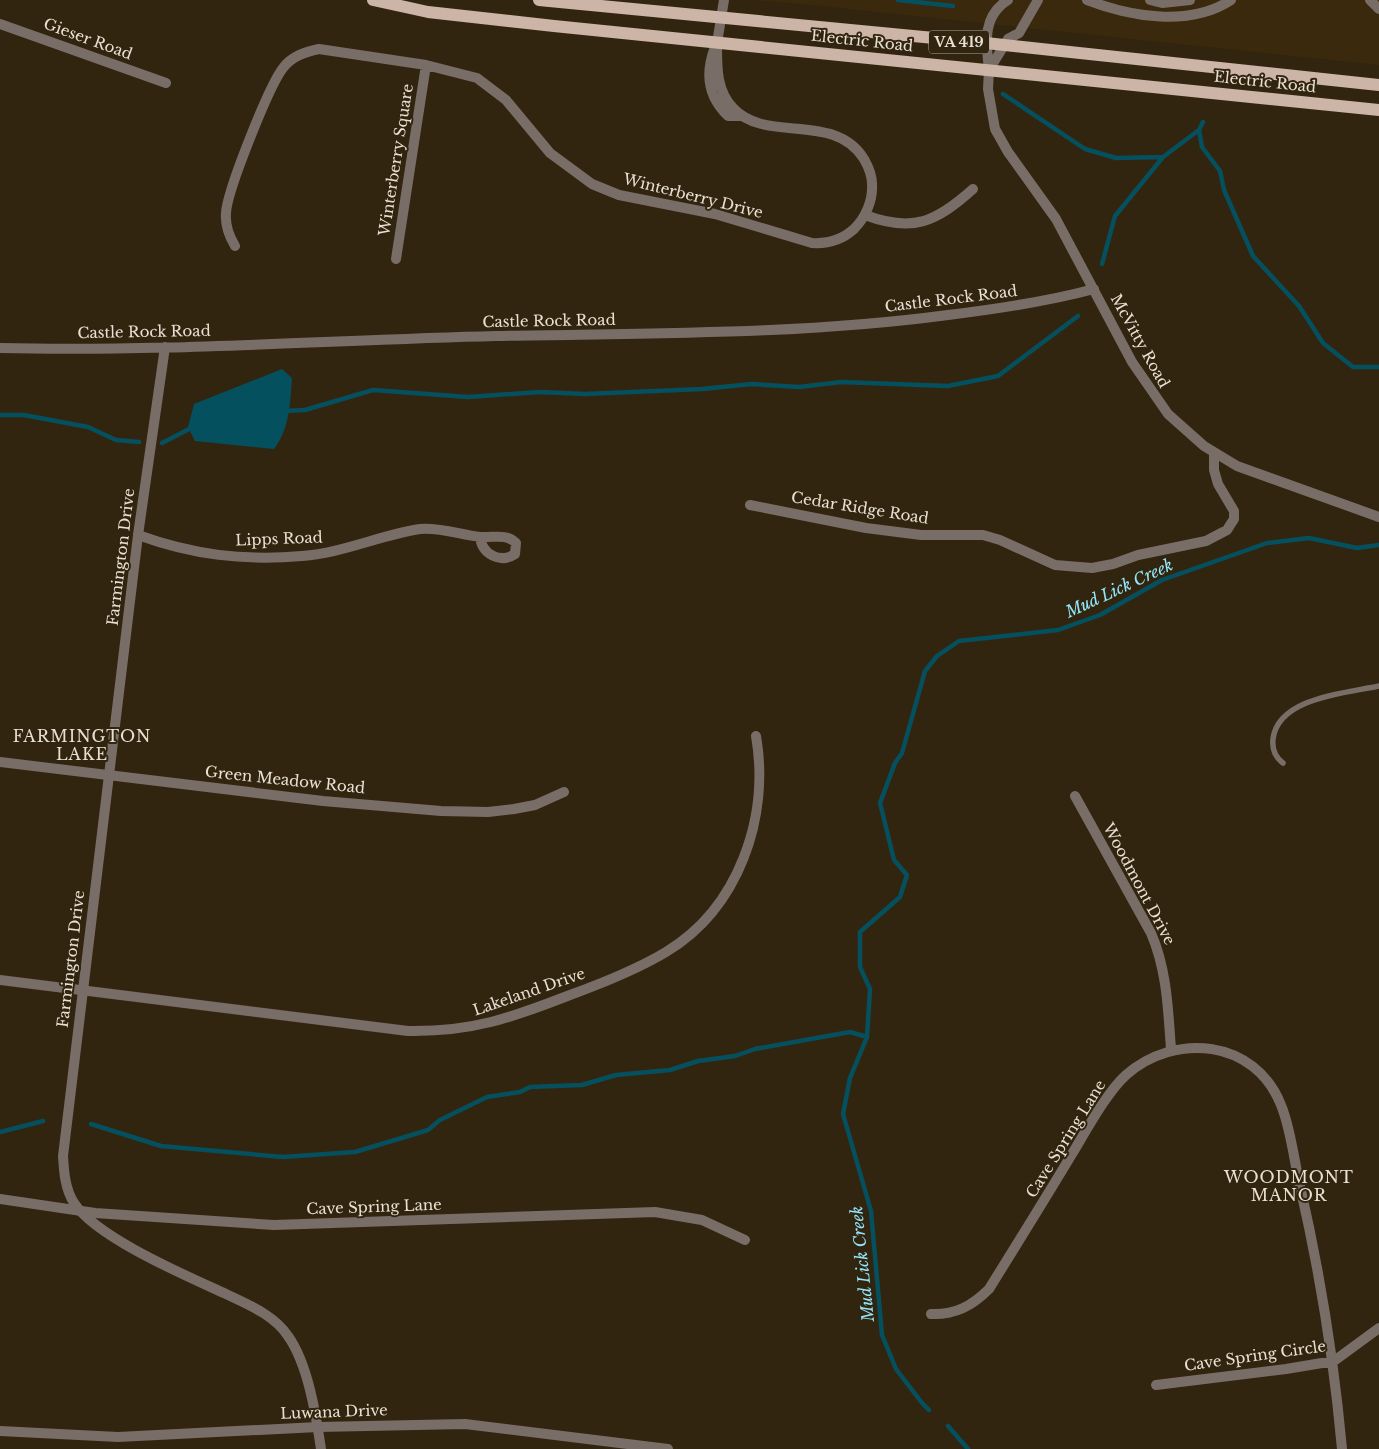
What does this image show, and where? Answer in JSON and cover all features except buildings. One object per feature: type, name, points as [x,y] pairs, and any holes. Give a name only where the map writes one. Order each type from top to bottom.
[{"type":"main road","name":"Electric Road","points":[[373,0],[428,12],[1379,110]]},
{"type":"main road","name":"Electric Road","points":[[538,0],[986,43],[1379,85]]},
{"type":"street","points":[[717,43],[724,0]]},
{"type":"street","name":"McVitty Road","points":[[1008,0],[997,7],[990,19],[986,43],[989,70],[988,89],[995,129],[1008,152],[1056,219],[1132,362],[1154,397],[1187,433],[1214,453],[1263,476],[1379,517]]},
{"type":"street","points":[[989,70],[1008,39],[1019,33],[1038,0]]},
{"type":"street","points":[[1087,0],[1106,7],[1137,13],[1189,16],[1219,8],[1231,0]]},
{"type":"street","points":[[1150,0],[1162,3],[1190,0]]},
{"type":"street","points":[[1370,0],[1379,9]]},
{"type":"street","name":"Gieser Road","points":[[0,24],[166,83]]},
{"type":"street","name":"Winterberry Drive","points":[[235,246],[227,227],[228,201],[262,110],[284,66],[299,55],[319,49],[426,65],[468,75],[492,88],[506,100],[550,153],[592,184],[619,195],[716,214],[812,243],[825,244],[845,236],[856,227],[865,214],[872,193],[872,180],[867,163],[851,143],[826,132],[768,124],[743,116],[728,116],[717,106],[709,87],[709,62],[717,43]]},
{"type":"street","name":"Winterberry Square","points":[[396,259],[426,65]]},
{"type":"street","points":[[865,214],[896,224],[918,222],[942,213],[973,189]]},
{"type":"street","name":"Castle Rock Road","points":[[0,348],[165,348],[388,338],[748,332],[841,327],[1016,306],[1094,289]]},
{"type":"street","name":"Farmington Drive","points":[[165,348],[138,535],[63,1156],[68,1191],[80,1210],[104,1229],[156,1261],[258,1310],[273,1321],[289,1337],[295,1348],[306,1381],[318,1427],[321,1449]]},
{"type":"street","name":"Cedar Ridge Road","points":[[750,505],[866,528],[921,535],[983,535],[1000,540],[1055,565],[1092,568],[1113,564],[1156,550],[1206,541],[1227,530],[1234,519],[1234,511],[1218,484],[1214,470],[1214,453]]},
{"type":"street","name":"Lipps Road","points":[[138,535],[198,553],[258,558],[302,556],[332,552],[422,529],[456,532],[480,537]]},
{"type":"street","name":"Lakeland Drive","points":[[0,980],[408,1031],[456,1030],[478,1027],[548,1004],[609,980],[668,951],[693,932],[722,900],[735,877],[752,836],[760,773],[756,736]]},
{"type":"street","name":"Green Meadow Road","points":[[0,762],[323,801],[441,811],[488,812],[514,809],[535,805],[564,792]]},
{"type":"street","name":"Woodmont Drive","points":[[1075,796],[1160,952],[1165,973],[1171,1050]]},
{"type":"street","name":"Cave Spring Lane","points":[[931,1314],[955,1312],[968,1306],[989,1289],[1115,1088],[1139,1065],[1171,1050],[1194,1046],[1235,1056],[1261,1075],[1282,1106],[1311,1233],[1334,1360],[1342,1449]]},
{"type":"street","name":"Cave Spring Lane","points":[[0,1199],[80,1210],[274,1225],[655,1212],[702,1220],[745,1240]]},
{"type":"street","name":"Cave Spring Circle","points":[[1156,1385],[1286,1369],[1334,1360],[1379,1328]]},
{"type":"street","name":"Luwana Drive","points":[[0,1430],[118,1437],[318,1427],[465,1424],[668,1449]]},
{"type":"lane","points":[[1283,763],[1275,755],[1273,744],[1274,734],[1286,716],[1300,705],[1315,699],[1379,686]]},
{"type":"shaded area","points":[[753,0],[1379,0],[1379,65],[811,5]]},
{"type":"water","points":[[282,369],[292,378],[291,397],[286,424],[274,449],[195,441],[188,427],[194,404]]},
{"type":"waterway","points":[[898,0],[953,6]]},
{"type":"waterway","points":[[1003,94],[1085,149],[1116,158],[1163,157]]},
{"type":"waterway","name":"Mud Lick Creek","points":[[1203,122],[1199,130],[1202,147],[1220,171],[1224,190],[1253,256],[1299,306],[1323,343],[1353,367],[1379,367]]},
{"type":"waterway","points":[[1102,264],[1115,216],[1163,157],[1199,130]]},
{"type":"waterway","points":[[284,411],[305,410],[373,390],[468,397],[540,392],[585,394],[702,389],[752,384],[799,387],[841,382],[948,386],[998,376],[1078,316]]},
{"type":"waterway","points":[[0,415],[24,415],[88,427],[116,440],[139,442]]},
{"type":"waterway","points":[[162,443],[193,427]]},
{"type":"waterway","name":"Mud Lick Creek","points":[[929,1410],[896,1369],[882,1335],[871,1211],[843,1114],[850,1078],[867,1037],[870,989],[860,967],[860,932],[900,897],[907,875],[894,860],[880,803],[895,763],[902,753],[925,671],[937,656],[959,641],[1058,630],[1100,615],[1162,580],[1267,543],[1309,538],[1357,548],[1379,545]]},
{"type":"waterway","points":[[91,1124],[161,1146],[283,1157],[355,1152],[428,1130],[440,1120],[487,1097],[520,1092],[530,1087],[582,1085],[616,1075],[670,1070],[698,1061],[735,1056],[755,1049],[850,1032],[867,1037]]},
{"type":"waterway","points":[[0,1132],[43,1121]]},
{"type":"waterway","name":"Mud Lick Creek","points":[[948,1426],[968,1449]]},
{"type":"district","name":"FARMINGTON LAKE","points":[[82,745]]},
{"type":"district","name":"WOODMONT MANOR","points":[[1289,1186]]}]
